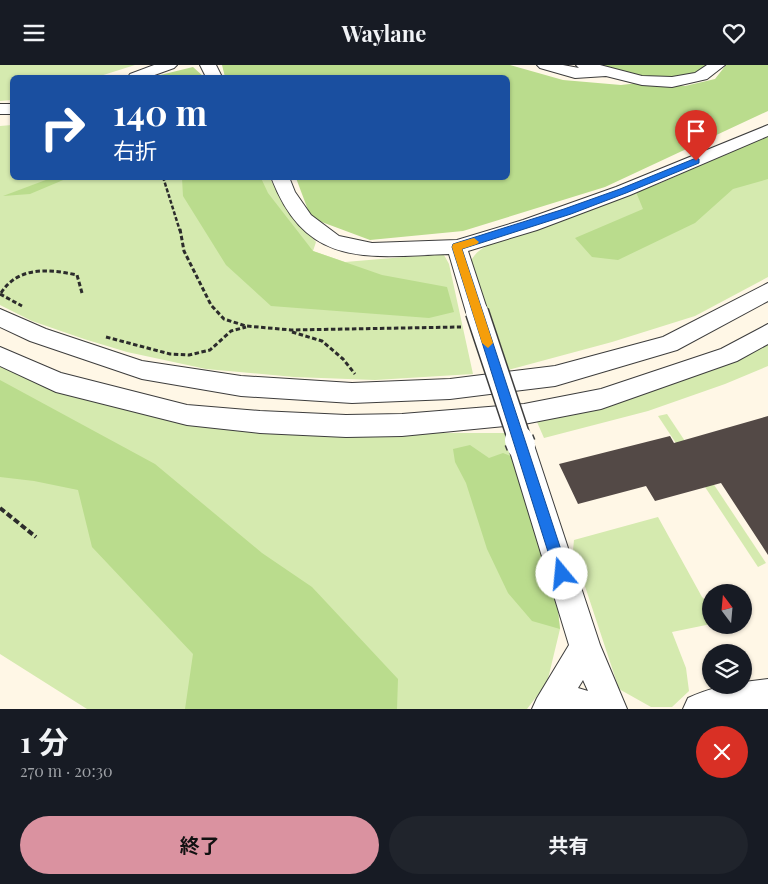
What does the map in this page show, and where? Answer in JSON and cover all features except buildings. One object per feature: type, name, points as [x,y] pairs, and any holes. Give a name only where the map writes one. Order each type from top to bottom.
[{"type":"lane","points":[[142,75],[169,65]]},
{"type":"lane","points":[[545,65],[575,73],[611,73]]},
{"type":"lane","points":[[584,65],[629,79],[677,81],[702,76],[717,65]]},
{"type":"lane","points":[[281,180],[286,192],[304,220],[332,242],[372,249],[457,247],[530,225],[623,191],[768,130]]},
{"type":"lane","points":[[457,247],[470,320],[521,445],[585,647],[612,709]]},
{"type":"lane","points":[[0,317],[38,335],[142,370],[241,386],[352,393],[450,389],[555,376],[669,344],[768,291]]},
{"type":"lane","points":[[0,356],[56,383],[188,415],[260,422],[346,426],[402,425],[524,414],[601,399],[729,355],[768,333]]},
{"type":"lane","points":[[550,706],[585,647]]},
{"type":"lane","points":[[699,709],[723,701],[768,695]]},
{"type":"lane","points":[[550,706],[580,704],[589,709]]},
{"type":"path","points":[[164,180],[179,222],[184,251],[211,305],[224,319],[247,326],[286,330],[470,320]]},
{"type":"path","points":[[26,309],[0,294],[4,286],[13,278],[28,273],[58,270],[77,275],[82,293]]},
{"type":"path","points":[[99,335],[170,354],[189,355],[210,350],[231,331],[247,326]]},
{"type":"path","points":[[286,330],[322,341],[343,359],[354,374],[360,375]]},
{"type":"path","points":[[0,509],[36,537]]},
{"type":"green space","points":[[0,65],[135,65],[103,75],[10,75],[10,100],[0,101]]},
{"type":"green space","points":[[222,65],[510,65],[563,80],[621,85],[639,83],[685,86],[715,79],[726,65],[768,65],[768,111],[605,187],[463,231],[370,240],[311,218],[297,180],[510,180],[510,75],[224,75]]},
{"type":"green space","points":[[595,65],[711,65],[696,73],[681,77],[653,79]]},
{"type":"green space","points":[[193,67],[202,75],[160,75]]},
{"type":"green space","points":[[10,125],[10,180],[271,180],[284,205],[316,242],[313,251],[345,262],[444,255],[449,264],[473,374],[375,380],[294,377],[206,369],[127,352],[84,339],[32,321],[0,305],[0,126]]},
{"type":"green space","points":[[768,135],[768,277],[695,316],[612,342],[504,371],[470,263],[476,253],[495,242],[661,183]]},
{"type":"green space","points":[[768,135],[768,179],[733,189],[695,223],[618,260],[592,257],[575,238],[643,209],[636,192],[661,183]]},
{"type":"green space","points":[[46,180],[63,180],[30,194],[3,196]]},
{"type":"green space","points":[[182,180],[262,180],[268,193],[313,251],[382,275],[447,287],[454,312],[429,318],[271,306],[226,265],[183,196]]},
{"type":"green space","points":[[768,343],[768,366],[725,384],[648,411],[544,438],[537,422],[655,390],[713,369]]},
{"type":"green space","points":[[0,364],[116,407],[411,433],[508,433],[555,584],[560,629],[547,683],[527,709],[87,709],[0,654]]},
{"type":"green space","points":[[0,380],[155,464],[262,553],[312,587],[398,679],[397,709],[185,709],[193,654],[92,547],[78,490],[34,481],[0,477]]},
{"type":"green space","points":[[667,414],[766,563],[758,567],[658,416]]},
{"type":"green space","points":[[470,445],[489,458],[503,453],[516,458],[555,584],[560,629],[532,621],[508,593],[487,549],[466,483],[455,462],[453,449]]},
{"type":"green space","points":[[658,517],[702,597],[702,626],[672,632],[686,668],[689,691],[672,707],[651,707],[619,689],[573,550],[574,540]]},
{"type":"slow traffic","points":[[474,242],[457,247],[488,343]]},
{"type":"route","points":[[562,574],[457,247],[530,225],[623,191],[696,161]]}]
